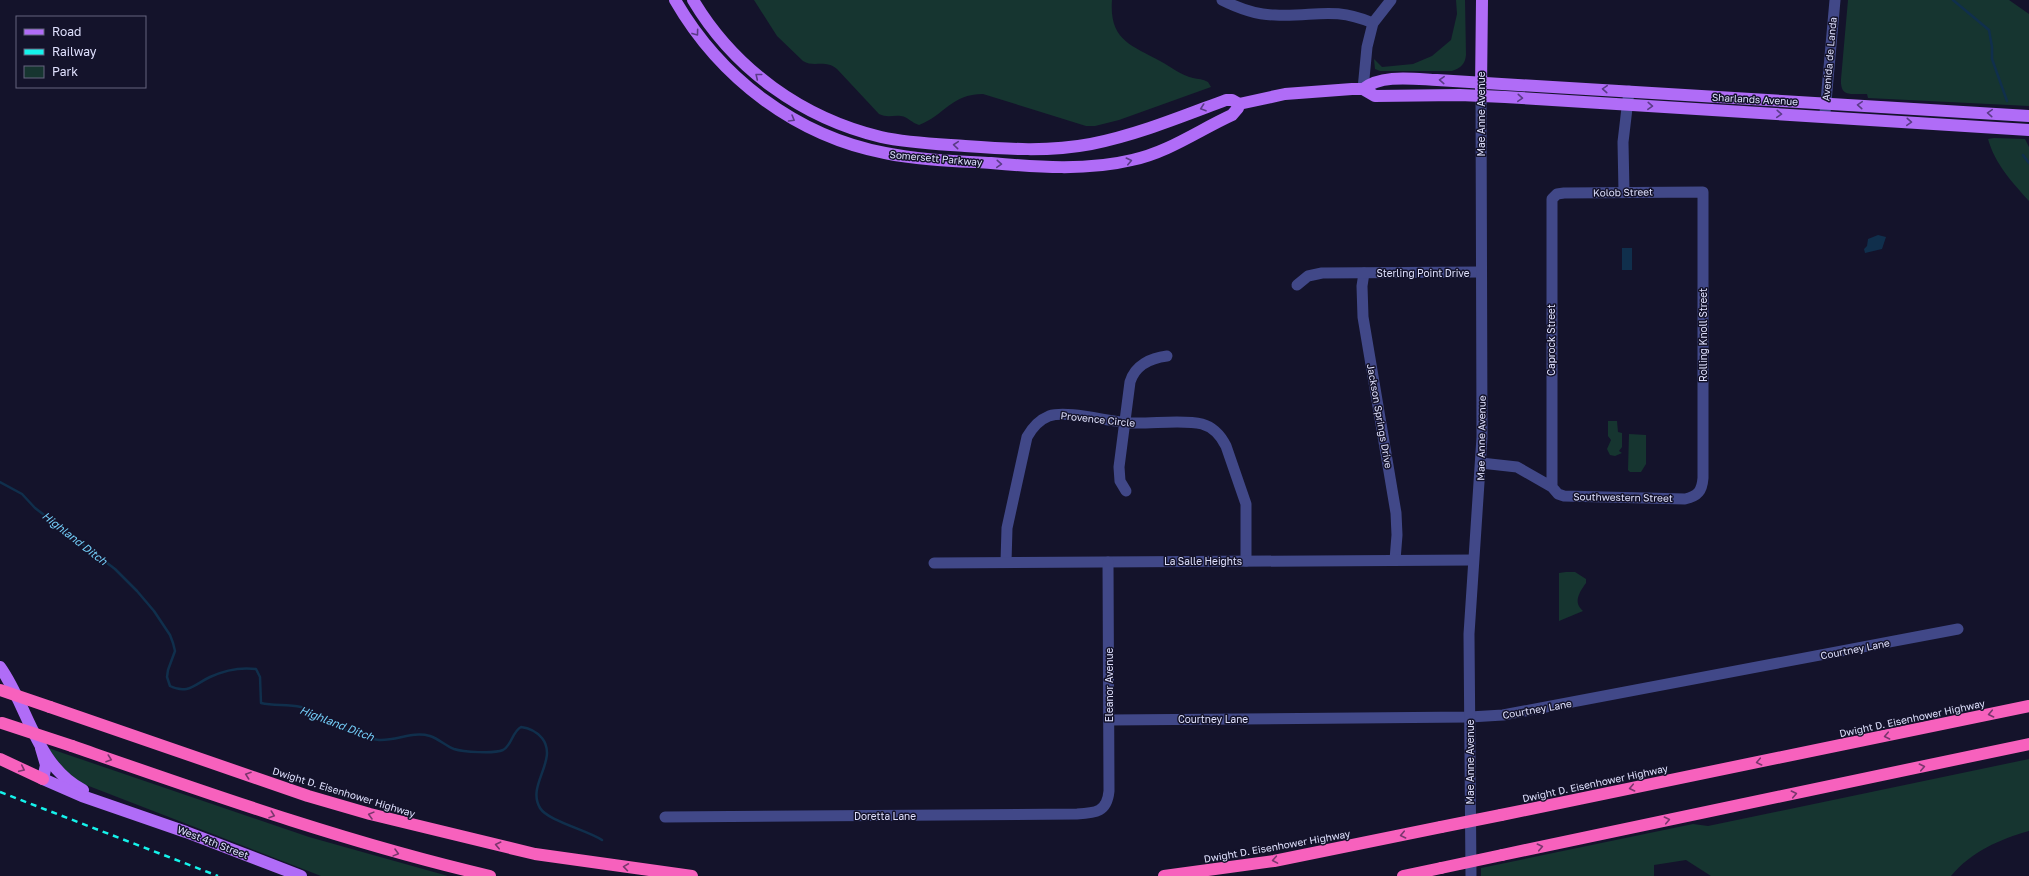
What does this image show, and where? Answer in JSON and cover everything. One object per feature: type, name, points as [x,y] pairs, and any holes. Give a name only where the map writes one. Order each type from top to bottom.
[{"type":"highway","name":"Dwight D. Eisenhower Highway","points":[[0,690],[308,796],[370,814],[535,854],[692,876]]},
{"type":"highway","name":"Dwight D. Eisenhower Highway","points":[[1164,876],[1281,860],[2029,706]]},
{"type":"highway","points":[[1,723],[331,834],[398,853],[490,876]]},
{"type":"highway","points":[[1402,876],[2029,744]]},
{"type":"highway","points":[[0,758],[43,779]]},
{"type":"main road","name":"Somersett Parkway","points":[[675,0],[698,36],[714,56],[744,85],[762,99],[792,118],[842,142],[884,153],[922,158],[1003,164],[1081,167],[1106,165],[1146,157],[1177,144],[1232,115],[1238,108],[1239,104]]},
{"type":"main road","name":"Somersett Parkway","points":[[693,0],[727,46],[754,73],[771,86],[819,115],[839,124],[882,137],[925,143],[1005,149],[1056,148],[1112,139],[1226,100],[1232,100],[1239,104],[1270,96],[1293,93],[1363,89],[1375,96],[1481,96]]},
{"type":"main road","name":"Mae Anne Avenue","points":[[1481,96],[1482,0]]},
{"type":"main road","name":"Somersett Parkway","points":[[1363,89],[1370,83],[1381,80],[1426,79],[1481,82]]},
{"type":"main road","name":"Sharlands Avenue","points":[[1481,82],[2029,116]]},
{"type":"main road","name":"Sharlands Avenue","points":[[1481,96],[2029,130]]},
{"type":"main road","name":"West 4th Street","points":[[0,667],[14,690],[41,748],[46,765],[43,779],[82,796],[125,810],[301,876]]},
{"type":"main road","name":"West 4th Street","points":[[41,748],[70,782],[125,810]]},
{"type":"street","points":[[1222,0],[1242,9],[1257,13],[1291,15],[1329,12],[1358,17],[1373,23]]},
{"type":"street","points":[[1363,89],[1365,60],[1373,23],[1391,0]]},
{"type":"street","name":"Avenida de Landa","points":[[1825,117],[1834,0]]},
{"type":"street","points":[[1624,192],[1623,142],[1629,91]]},
{"type":"street","name":"Mae Anne Avenue","points":[[1471,876],[1469,634],[1481,463],[1481,96]]},
{"type":"street","name":"Kolob Street","points":[[1557,194],[1689,192]]},
{"type":"street","name":"Rolling Knoll Street","points":[[1689,192],[1703,192],[1703,470],[1702,486],[1700,491]]},
{"type":"street","name":"Caprock Street","points":[[1552,487],[1550,207],[1552,199],[1557,194]]},
{"type":"street","name":"Sterling Point Drive","points":[[1297,285],[1302,279],[1314,274],[1481,272]]},
{"type":"street","name":"Jackson Springs Drive","points":[[1364,273],[1362,286],[1363,317],[1396,513],[1397,535],[1395,560]]},
{"type":"street","points":[[1126,491],[1118,475],[1130,382],[1134,373],[1150,360],[1167,356]]},
{"type":"street","name":"Provence Circle","points":[[1006,562],[1007,528],[1024,446],[1031,430],[1043,419],[1057,414],[1124,423],[1201,423],[1219,434],[1226,446],[1246,504],[1246,561]]},
{"type":"street","name":"Southwestern Street","points":[[1481,463],[1517,467],[1552,487],[1558,494],[1564,496],[1685,499],[1694,497],[1700,491]]},
{"type":"street","name":"La Salle Heights","points":[[934,563],[1473,560]]},
{"type":"street","name":"Eleanor Avenue","points":[[1104,808],[1107,804],[1109,791],[1108,562]]},
{"type":"street","name":"Courtney Lane","points":[[1109,720],[1470,717],[1503,715],[1531,711],[1958,630]]},
{"type":"street","name":"Doretta Lane","points":[[665,817],[1077,814],[1097,812],[1104,808]]},
{"type":"green space","points":[[754,0],[1112,0],[1114,24],[1118,33],[1124,40],[1180,73],[1208,82],[1211,87],[1119,120],[1095,126],[1086,126],[983,94],[963,97],[928,121],[919,125],[903,117],[885,116],[879,114],[833,66],[811,64],[803,61],[777,36]]},
{"type":"green space","points":[[1456,0],[1465,0],[1466,55],[1464,63],[1460,67],[1452,71],[1380,71],[1375,69],[1374,59],[1382,67],[1413,64],[1432,56],[1451,40],[1457,14]]},
{"type":"green space","points":[[1848,0],[2009,0],[2029,14],[2029,106],[1868,98],[1867,94],[1848,94],[1843,90],[1841,79]]},
{"type":"green space","points":[[1988,139],[2025,139],[2029,147],[2029,201],[2016,187],[1995,157]]},
{"type":"green space","points":[[1608,421],[1617,421],[1618,432],[1622,433],[1622,447],[1619,451],[1622,453],[1615,456],[1610,455],[1607,449],[1611,440],[1608,436]]},
{"type":"green space","points":[[1629,434],[1646,435],[1646,464],[1641,472],[1630,472],[1628,470]]},
{"type":"green space","points":[[1575,572],[1586,579],[1586,583],[1578,597],[1578,604],[1583,611],[1559,621],[1559,573]]},
{"type":"green space","points":[[48,748],[309,837],[448,876],[321,876],[81,783],[64,769]]},
{"type":"green space","points":[[2029,759],[2029,831],[1997,842],[1977,853],[1951,876],[1711,876],[1686,860],[1654,865],[1654,876],[1481,876],[1481,868],[1693,824],[1708,826]]},
{"type":"water","points":[[1878,235],[1886,237],[1882,249],[1865,253],[1864,249],[1867,246],[1868,239]]},
{"type":"water","points":[[1622,248],[1632,248],[1632,270],[1622,270]]},
{"type":"waterway","points":[[1953,0],[1989,30],[1992,47],[1992,59],[2007,101]]},
{"type":"waterway","points":[[2023,155],[2029,163]]},
{"type":"waterway","name":"Highland Ditch","points":[[0,482],[22,494],[35,508],[115,569],[154,611],[170,635],[175,651],[168,670],[167,677],[170,686],[187,689],[210,677],[227,671],[244,668],[256,669],[260,677],[261,703],[301,707],[349,732],[360,736],[379,740],[411,735],[430,736],[454,749],[464,751],[486,752],[503,750],[506,748],[518,729],[521,727],[530,729],[542,738],[546,746],[547,755],[537,790],[537,799],[540,808],[544,813],[551,817],[602,840]]},
{"type":"railway","points":[[0,792],[218,876]]}]
